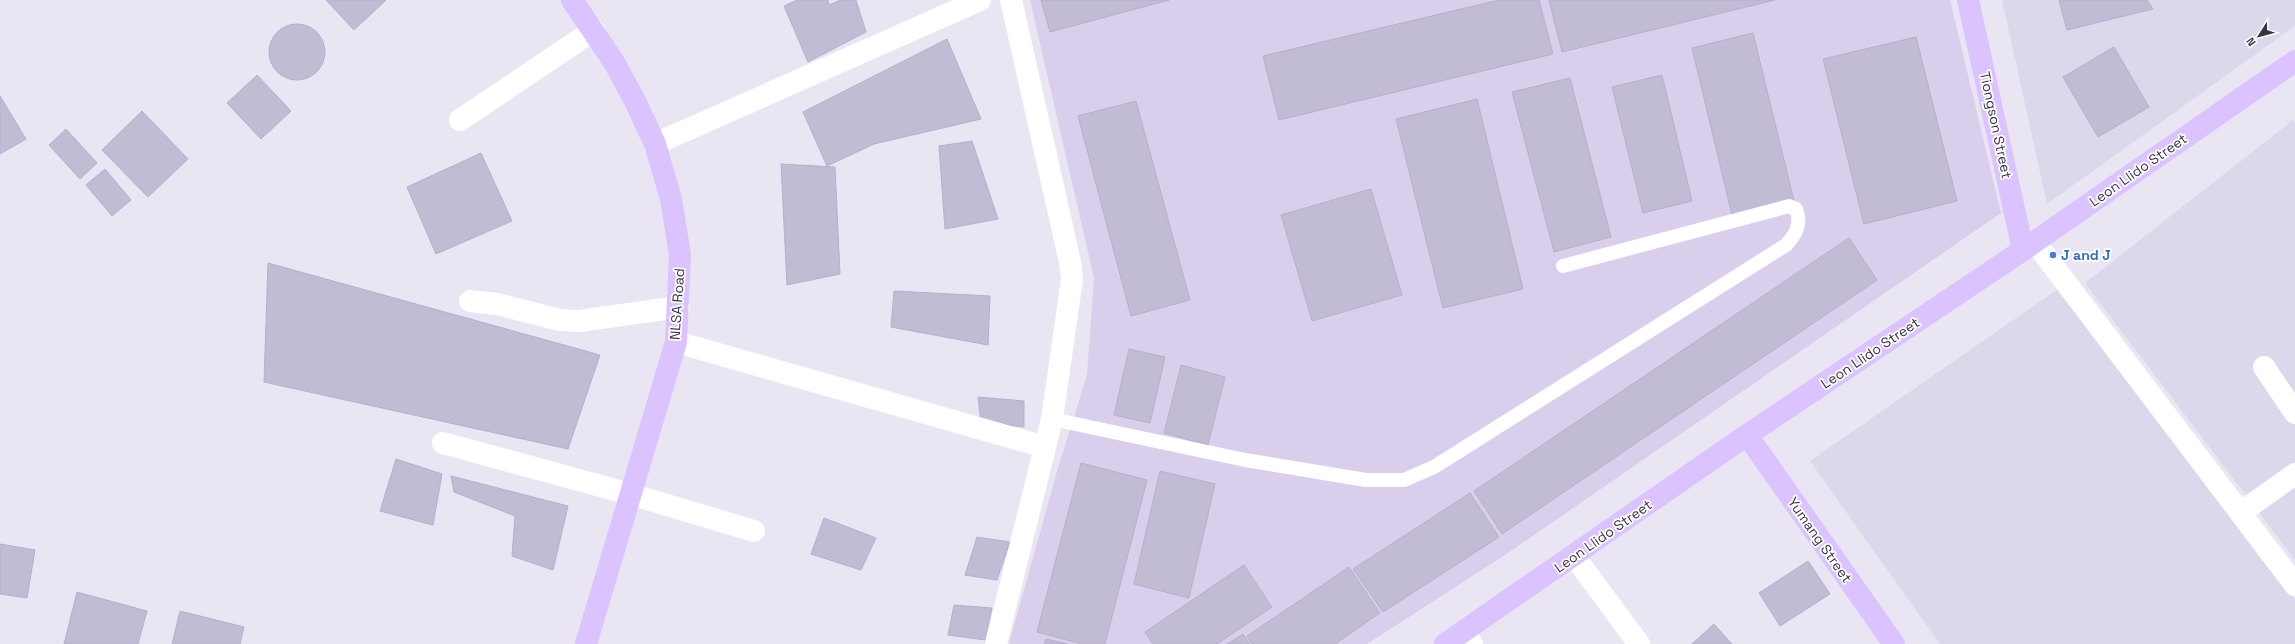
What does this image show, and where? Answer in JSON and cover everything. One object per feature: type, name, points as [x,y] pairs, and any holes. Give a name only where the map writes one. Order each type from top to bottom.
[{"type":"main road","name":"NLSA Road","points":[[572,0],[594,30],[636,103],[655,144],[671,199],[679,248],[679,307],[676,342],[586,644]]},
{"type":"main road","name":"Tiongson Street","points":[[1968,0],[2029,246]]},
{"type":"main road","name":"Leon Llido Street","points":[[1445,644],[1467,638],[1574,556],[1747,435],[2029,246],[2295,61]]},
{"type":"main road","name":"Yumang Street","points":[[1747,435],[1894,644]]},
{"type":"street","points":[[655,144],[980,0]]},
{"type":"street","points":[[996,644],[1052,420],[1072,278],[1070,262],[1011,0]]},
{"type":"street","points":[[460,120],[594,30]]},
{"type":"street","points":[[2029,246],[2295,584]]},
{"type":"street","points":[[470,301],[497,304],[560,320],[579,321],[679,307]]},
{"type":"street","points":[[676,342],[1045,447]]},
{"type":"street","points":[[2264,367],[2295,413]]},
{"type":"street","points":[[443,443],[630,494],[754,531]]},
{"type":"street","points":[[2240,513],[2295,474]]},
{"type":"street","points":[[1574,556],[1639,644]]},
{"type":"lane","points":[[1052,420],[1260,462],[1366,480],[1404,480],[1434,467],[1786,245],[1797,234],[1799,216],[1796,209],[1789,206],[1563,266]]},
{"type":"shaded area","points":[[1030,0],[1950,0],[2001,213],[1505,555],[1367,644],[1009,644],[1058,468],[1087,375],[1094,278]]},
{"type":"shaded area","points":[[2002,0],[2295,0],[2295,26],[2047,204]]},
{"type":"shaded area","points":[[2293,120],[2295,124],[2295,560],[2085,283]]},
{"type":"shaded area","points":[[2064,285],[2295,600],[2295,644],[1940,644],[1810,461]]},
{"type":"building","points":[[326,0],[386,0],[354,30]]},
{"type":"building","points":[[797,0],[828,0],[829,5],[841,0],[856,0],[866,32],[808,62],[784,6]]},
{"type":"building","points":[[1041,0],[1169,0],[1050,32]]},
{"type":"building","points":[[1499,0],[1539,0],[1553,54],[1279,120],[1263,56]]},
{"type":"building","points":[[1549,0],[1775,0],[1562,52]]},
{"type":"building","points":[[2059,0],[2147,0],[2153,9],[2067,30]]},
{"type":"building","points":[[291,24],[303,24],[317,32],[325,46],[323,63],[317,72],[303,80],[291,80],[281,75],[274,68],[269,58],[269,46],[274,36],[281,29]]},
{"type":"building","points":[[1753,33],[1794,201],[1732,215],[1692,48]]},
{"type":"building","points":[[1916,37],[1957,201],[1864,224],[1823,59]]},
{"type":"building","points":[[947,39],[981,119],[874,144],[827,166],[803,112]]},
{"type":"building","points":[[2114,47],[2149,107],[2098,137],[2063,77]]},
{"type":"building","points":[[257,75],[291,111],[261,139],[227,103]]},
{"type":"building","points":[[1662,75],[1692,201],[1643,213],[1612,87]]},
{"type":"building","points":[[1570,78],[1611,237],[1554,252],[1512,92]]},
{"type":"building","points":[[0,96],[26,139],[0,154]]},
{"type":"building","points":[[1477,99],[1523,289],[1443,308],[1396,119]]},
{"type":"building","points":[[1136,101],[1190,300],[1131,316],[1078,116]]},
{"type":"building","points":[[142,111],[188,159],[148,197],[102,150]]},
{"type":"building","points":[[66,129],[97,163],[80,179],[49,145]]},
{"type":"building","points":[[972,141],[998,219],[945,229],[939,146]]},
{"type":"building","points":[[481,153],[512,221],[436,254],[407,187]]},
{"type":"building","points":[[781,164],[835,167],[840,274],[787,285]]},
{"type":"building","points":[[105,169],[131,200],[112,216],[86,185]]},
{"type":"building","points":[[1371,189],[1402,295],[1312,321],[1281,215]]},
{"type":"building","points":[[1849,238],[1877,280],[1502,534],[1474,491]]},
{"type":"building","points":[[268,263],[600,355],[568,449],[264,382]]},
{"type":"building","points":[[894,291],[990,296],[988,345],[891,327]]},
{"type":"building","points":[[1129,349],[1165,357],[1150,423],[1114,415]]},
{"type":"building","points":[[1181,365],[1225,377],[1208,445],[1164,433]]},
{"type":"building","points":[[978,397],[1024,401],[1024,427],[981,422]]},
{"type":"building","points":[[396,459],[442,474],[433,525],[380,511]]},
{"type":"building","points":[[1081,463],[1147,480],[1105,644],[1082,644],[1037,632]]},
{"type":"building","points":[[1160,471],[1215,484],[1189,598],[1134,584]]},
{"type":"building","points":[[451,476],[568,506],[553,570],[512,556],[515,516],[454,492]]},
{"type":"building","points":[[1470,493],[1499,537],[1383,612],[1353,569]]},
{"type":"building","points":[[824,518],[876,538],[861,570],[811,554]]},
{"type":"building","points":[[977,537],[1010,542],[997,580],[965,575]]},
{"type":"building","points":[[0,544],[35,550],[27,598],[0,594]]},
{"type":"building","points":[[1808,561],[1830,594],[1780,626],[1759,593]]},
{"type":"building","points":[[1244,565],[1272,607],[1217,644],[1153,644],[1145,632]]},
{"type":"building","points":[[1349,567],[1380,613],[1335,644],[1252,644],[1247,636]]},
{"type":"building","points":[[77,592],[147,611],[138,644],[64,644]]},
{"type":"building","points":[[954,605],[992,608],[985,640],[948,635]]},
{"type":"building","points":[[180,611],[244,627],[240,644],[172,644]]},
{"type":"building","points":[[1714,624],[1732,644],[1692,644]]},
{"type":"building","points":[[1243,634],[1250,644],[1227,644]]},
{"type":"building","points":[[1046,639],[1068,644],[1044,644]]},
{"type":"place","name":"J and J","points":[[2053,255]]}]
